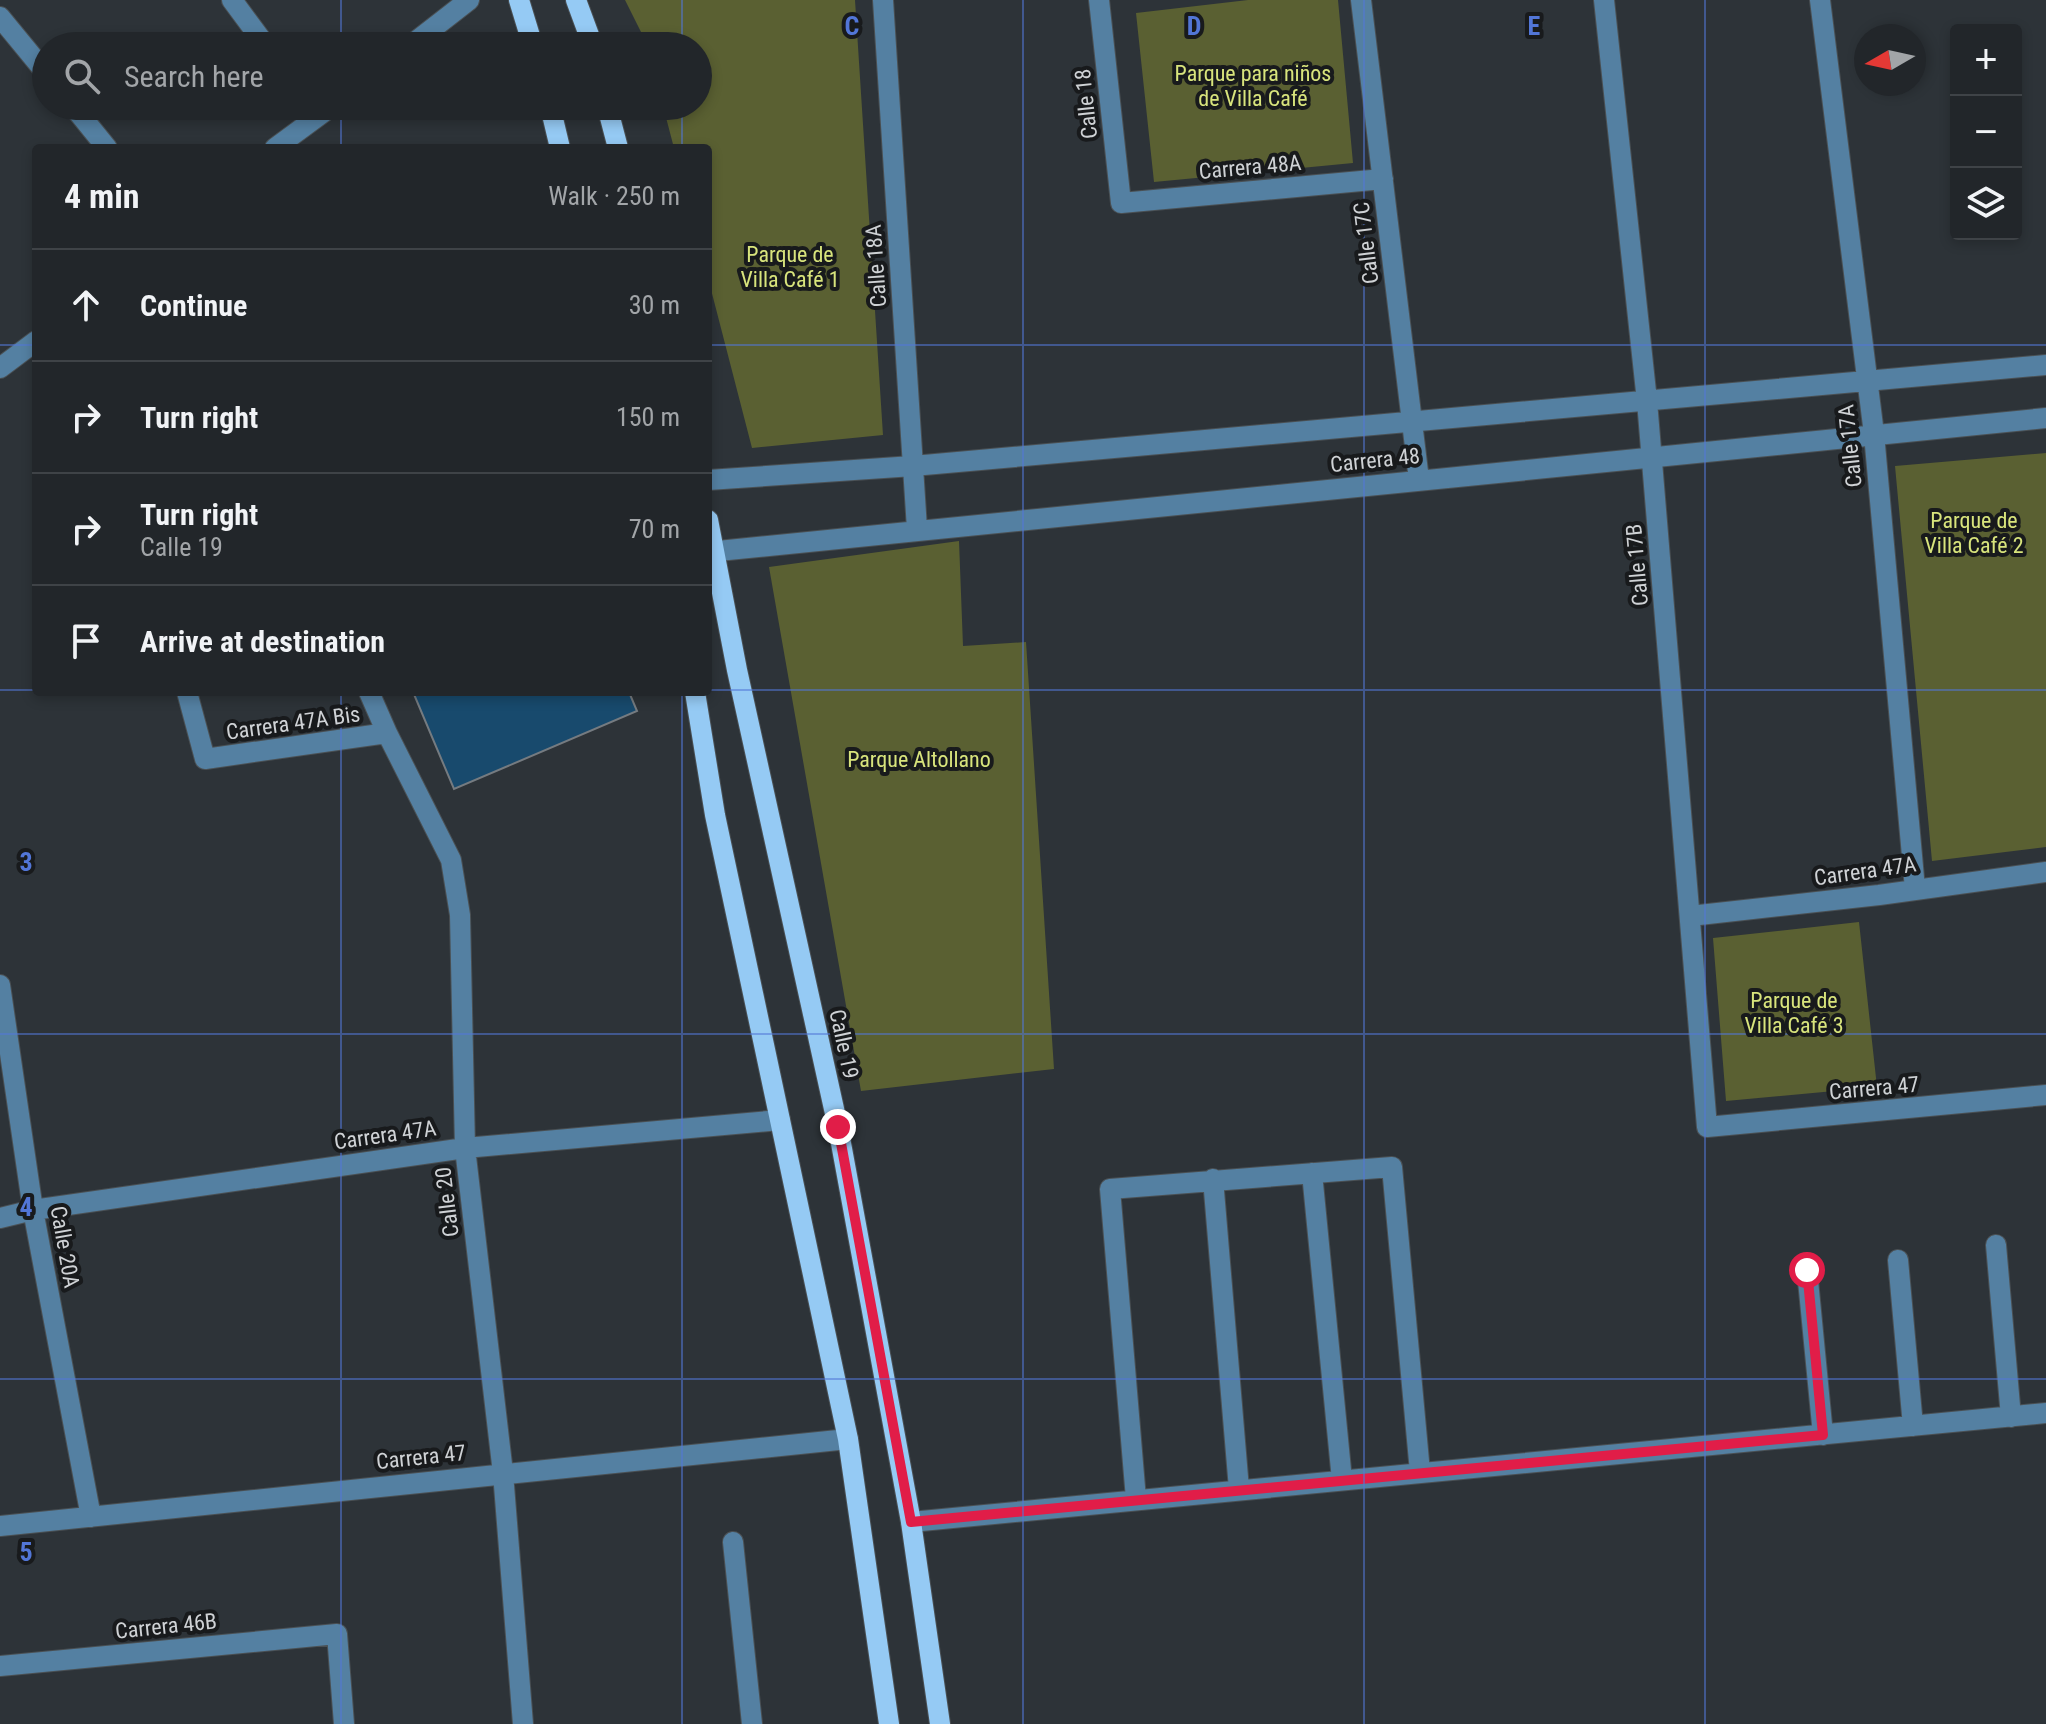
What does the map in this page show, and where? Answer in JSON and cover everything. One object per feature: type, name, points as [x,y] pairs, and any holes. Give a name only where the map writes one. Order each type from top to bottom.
[{"type":"main road","points":[[519,0],[529,32]]},
{"type":"main road","points":[[576,0],[588,32]]},
{"type":"main road","points":[[553,120],[559,144]]},
{"type":"main road","points":[[611,120],[617,144]]},
{"type":"main road","name":"Calle 19","points":[[712,556],[838,1127],[911,1522],[940,1724]]},
{"type":"main road","points":[[696,696],[715,815],[848,1439],[889,1724]]},
{"type":"street","points":[[232,0],[256,32]]},
{"type":"street","points":[[428,32],[469,0]]},
{"type":"street","name":"Calle 18A","points":[[883,0],[917,529]]},
{"type":"street","name":"Calle 18","points":[[1099,0],[1121,203]]},
{"type":"street","name":"Calle 17C","points":[[1361,0],[1419,480]]},
{"type":"street","name":"Calle 17B","points":[[1604,0],[1647,401],[1707,1127]]},
{"type":"street","name":"Calle 17A","points":[[1820,0],[1874,434],[1915,889]]},
{"type":"street","points":[[0,17],[32,56]]},
{"type":"street","points":[[84,120],[104,144]]},
{"type":"street","points":[[280,144],[307,120]]},
{"type":"street","name":"Carrera 48A","points":[[1121,203],[1383,179]]},
{"type":"street","points":[[4,358],[32,343]]},
{"type":"street","name":"Carrera 48","points":[[712,480],[913,466],[2046,365]]},
{"type":"street","name":"Carrera 48","points":[[712,551],[2046,418]]},
{"type":"street","name":"Carrera 47A Bis","points":[[188,696],[205,759],[387,733]]},
{"type":"street","name":"Calle 20","points":[[371,696],[451,860],[460,915],[465,1148],[503,1473],[523,1724]]},
{"type":"street","name":"Carrera 47A","points":[[1690,916],[2046,872]]},
{"type":"street","name":"Calle 20A","points":[[0,985],[33,1210],[91,1517]]},
{"type":"street","name":"Carrera 47","points":[[1707,1127],[2046,1095]]},
{"type":"street","name":"Carrera 47A","points":[[0,1218],[33,1210],[465,1148],[780,1120]]},
{"type":"street","points":[[1136,1499],[1110,1189],[1213,1179],[1392,1167],[1420,1472]]},
{"type":"street","points":[[1312,1173],[1342,1480]]},
{"type":"street","points":[[1213,1179],[1239,1489]]},
{"type":"street","points":[[1996,1245],[2011,1417]]},
{"type":"street","points":[[1898,1260],[1913,1426]]},
{"type":"street","points":[[1807,1270],[1823,1435]]},
{"type":"street","points":[[911,1522],[2046,1413]]},
{"type":"street","name":"Carrera 47","points":[[0,1526],[848,1439]]},
{"type":"street","points":[[733,1542],[752,1724]]},
{"type":"street","name":"Carrera 46B","points":[[0,1666],[337,1634],[344,1724]]},
{"type":"green space","name":"Parque de Villa Café 1","points":[[625,0],[855,0],[883,435],[752,448],[712,293],[712,144],[673,144],[667,120],[712,120],[712,32],[641,32]]},
{"type":"green space","name":"Parque para niños de Villa Café","points":[[1248,0],[1338,0],[1353,163],[1154,182],[1136,13]]},
{"type":"green space","name":"Parque de Villa Café 2","points":[[2046,453],[2046,847],[1932,861],[1895,466]]},
{"type":"green space","name":"Parque Altollano","points":[[959,541],[963,646],[1026,642],[1054,1069],[861,1091],[769,567]]},
{"type":"green space","name":"Parque de Villa Café 3","points":[[1859,922],[1877,1087],[1726,1101],[1713,938]]},
{"type":"building","points":[[415,696],[631,696],[637,711],[454,789]]},
{"type":"route","points":[[838,1127],[911,1522],[1823,1435],[1807,1270]]}]
